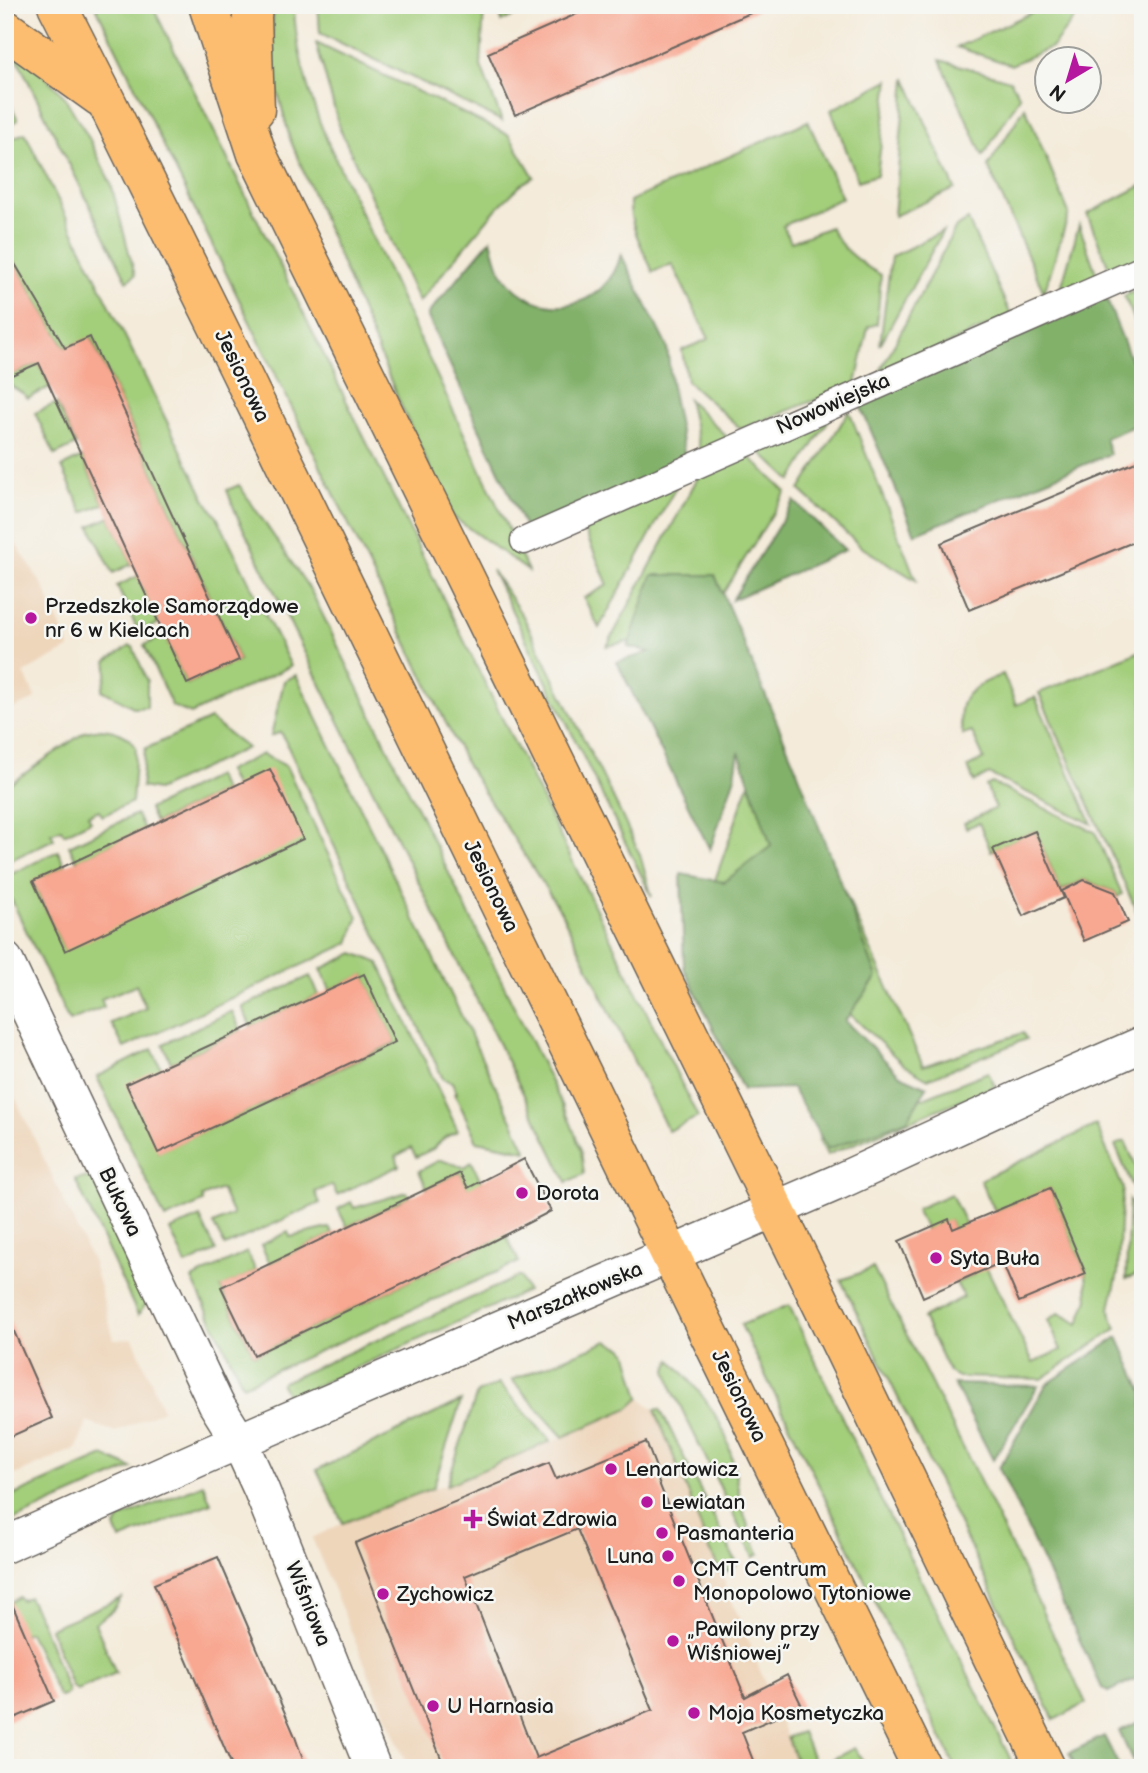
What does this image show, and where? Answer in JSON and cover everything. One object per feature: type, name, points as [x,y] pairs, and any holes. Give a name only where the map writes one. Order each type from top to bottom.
[{"type":"main road","name":"Jesionowa","points":[[57,5],[250,391],[922,1768]]},
{"type":"main road","points":[[208,5],[257,154],[1046,1768]]},
{"type":"main road","points":[[253,5],[257,154]]},
{"type":"main road","points":[[5,29],[107,103]]},
{"type":"street","name":"Nowowiejska","points":[[524,541],[1143,269]]},
{"type":"street","name":"Bukowa","points":[[5,960],[216,1404],[239,1441]]},
{"type":"street","name":"Marszałkowska","points":[[5,1545],[775,1209],[1143,1044]]},
{"type":"street","name":"Wiśniowa","points":[[239,1441],[261,1489],[373,1768]]},
{"type":"shaded area","name":"Przedszkole Samorządowe nr 6 w Kielcach","points":[[5,526],[44,588],[70,648],[24,673],[36,699],[5,712]]},
{"type":"shaded area","points":[[5,1076],[93,1263],[114,1339],[133,1338],[163,1410],[115,1432],[87,1422],[77,1448],[5,1479]]},
{"type":"shaded area","points":[[640,1398],[655,1410],[799,1768],[408,1768],[312,1538],[343,1523],[447,1485],[563,1437],[629,1408]]},
{"type":"green space","points":[[95,5],[152,5],[698,1117],[668,1131],[561,912],[466,764]]},
{"type":"green space","points":[[273,5],[294,5],[304,73],[326,138],[528,571],[452,516],[402,408],[290,139],[274,77]]},
{"type":"green space","points":[[318,5],[484,5],[481,66],[502,121],[320,33]]},
{"type":"green space","points":[[501,5],[539,5],[501,22]]},
{"type":"green space","points":[[1048,5],[1085,5],[1053,46],[1032,46],[1032,56],[1011,65],[957,47]]},
{"type":"green space","points":[[316,43],[509,135],[534,177],[522,184],[497,208],[419,302],[340,129]]},
{"type":"green space","points":[[12,48],[64,96],[90,140],[111,184],[135,275],[127,281]]},
{"type":"green space","points":[[940,60],[1010,80],[1020,97],[983,156]]},
{"type":"green space","points":[[906,78],[955,189],[894,216]]},
{"type":"green space","points":[[889,80],[877,175],[858,181],[831,110]]},
{"type":"green space","points":[[5,93],[18,120],[5,127]]},
{"type":"green space","points":[[1025,107],[1069,213],[1044,293],[988,166]]},
{"type":"green space","points":[[808,121],[842,198],[783,226],[791,242],[830,227],[851,255],[881,275],[877,324],[868,327],[856,384],[741,429],[687,381],[682,350],[709,339],[672,264],[653,272],[634,228],[630,201]]},
{"type":"green space","points":[[25,133],[206,501],[217,517],[291,666],[191,714],[172,706],[144,645],[165,636],[187,684],[239,660],[91,338],[65,348],[5,247],[5,141]]},
{"type":"green space","points":[[1143,185],[1143,261],[1112,275],[1087,214]]},
{"type":"green space","points":[[968,220],[1011,315],[877,377],[956,227]]},
{"type":"green space","points":[[1079,225],[1100,284],[1057,302]]},
{"type":"green space","points":[[943,231],[880,345],[891,257]]},
{"type":"green space","points":[[491,239],[503,275],[517,291],[552,305],[586,299],[601,288],[613,273],[621,254],[667,347],[686,462],[527,532],[427,315]]},
{"type":"green space","points":[[1143,287],[1143,339],[1124,296]]},
{"type":"green space","points":[[1105,295],[1143,390],[1143,422],[1105,438],[1110,454],[915,534],[859,403]]},
{"type":"green space","points":[[5,360],[14,374],[39,363],[50,387],[28,398],[5,382]]},
{"type":"green space","points":[[688,399],[733,443],[701,456]]},
{"type":"green space","points":[[57,403],[76,445],[55,455],[35,413]]},
{"type":"green space","points":[[836,408],[791,481],[754,446]]},
{"type":"green space","points":[[849,411],[916,580],[861,547],[800,490]]},
{"type":"green space","points":[[742,450],[786,492],[711,613],[708,625],[607,646],[703,468]]},
{"type":"green space","points":[[82,457],[104,504],[83,513],[62,467]]},
{"type":"green space","points":[[682,476],[599,628],[584,598],[608,585],[582,524]]},
{"type":"green space","points":[[239,485],[311,591],[570,1121],[581,1150],[584,1174],[567,1182],[237,516],[227,490]]},
{"type":"green space","points":[[794,501],[845,550],[732,600]]},
{"type":"green space","points":[[110,517],[132,564],[113,573],[90,526]]},
{"type":"green space","points":[[492,570],[524,618],[620,812],[640,855],[652,897]]},
{"type":"green space","points":[[652,575],[715,575],[797,770],[877,977],[845,1021],[900,1075],[927,1087],[907,1120],[828,1149],[792,1088],[743,1090],[684,968],[681,874],[724,882],[771,846],[739,752],[735,776],[710,850],[617,662],[650,652],[628,647]]},
{"type":"green space","points":[[138,576],[159,623],[139,633],[117,586]]},
{"type":"green space","points":[[130,646],[133,647],[147,681],[147,707],[135,708],[102,690],[107,661]]},
{"type":"green space","points":[[1143,650],[1143,890],[1137,912],[1039,693]]},
{"type":"green space","points":[[1003,674],[1016,705],[1035,697],[1092,824],[989,774],[974,782],[968,767],[984,759],[972,732],[963,735],[963,702],[974,689]]},
{"type":"green space","points":[[296,675],[527,1151],[477,1141],[452,1082],[443,1079],[281,732],[271,736],[284,681]]},
{"type":"green space","points":[[754,689],[923,1066],[1023,1033],[1026,1039],[928,1079],[904,1065],[850,1014],[781,979],[715,880],[754,769]]},
{"type":"green space","points":[[210,719],[247,748],[157,790],[141,787],[145,749]]},
{"type":"green space","points":[[100,729],[121,734],[136,747],[132,802],[102,816],[99,810],[88,815],[91,821],[64,834],[61,829],[51,833],[54,839],[5,863],[5,787],[85,732]]},
{"type":"green space","points":[[262,754],[286,766],[358,917],[349,943],[124,1048],[111,1023],[146,1008],[136,985],[101,999],[104,1007],[69,1021],[5,886],[5,877],[58,851],[65,866],[33,882],[65,950],[234,786],[227,771]]},
{"type":"green space","points":[[216,776],[224,791],[155,823],[149,809]]},
{"type":"green space","points":[[992,783],[1095,832],[1122,894],[1117,897],[1115,892],[1084,880],[1061,891],[1035,831],[991,851],[979,823],[966,828],[964,823],[996,808],[986,786]]},
{"type":"green space","points":[[136,814],[144,829],[77,861],[69,846]]},
{"type":"green space","points":[[354,953],[379,963],[458,1131],[444,1138],[433,1149],[416,1157],[411,1148],[396,1156],[399,1166],[337,1195],[332,1185],[315,1192],[320,1203],[225,1246],[213,1224],[233,1215],[221,1189],[202,1197],[203,1202],[165,1219],[97,1077],[152,1049],[161,1068],[158,1152],[395,1043],[364,975],[330,990],[321,969]]},
{"type":"green space","points":[[310,976],[319,995],[251,1027],[242,1007]]},
{"type":"green space","points":[[232,1011],[241,1031],[171,1063],[163,1044]]},
{"type":"green space","points":[[988,1072],[995,1086],[827,1155],[819,1140]]},
{"type":"green space","points":[[1096,1125],[1123,1188],[1118,1273],[1110,1308],[1117,1328],[1042,1379],[958,1377],[949,1372],[923,1318],[964,1297],[956,1283],[973,1275],[949,1220],[926,1230],[916,1209],[951,1194],[1033,1363],[1061,1350],[1048,1320],[1059,1313],[1079,1324],[1088,1299],[1086,1274],[1050,1189],[995,1211],[980,1180]]},
{"type":"green space","points":[[1125,1141],[1143,1182],[1143,1208],[1115,1145]]},
{"type":"green space","points":[[440,1160],[464,1167],[472,1162],[519,1262],[243,1385],[192,1279],[247,1252],[256,1271],[221,1288],[254,1355],[493,1241],[460,1173],[427,1189],[419,1171]]},
{"type":"green space","points":[[93,1177],[151,1298],[138,1315],[75,1179]]},
{"type":"green space","points":[[407,1192],[410,1197],[347,1227],[338,1209],[351,1202],[354,1208]]},
{"type":"green space","points":[[1129,1200],[1143,1219],[1143,1272],[1126,1279]]},
{"type":"green space","points":[[200,1217],[216,1251],[186,1265],[170,1230]]},
{"type":"green space","points":[[329,1228],[333,1234],[270,1264],[261,1245],[288,1232],[290,1237]]},
{"type":"green space","points":[[873,1268],[978,1477],[1086,1703],[1054,1720],[841,1280]]},
{"type":"green space","points":[[520,1276],[527,1291],[289,1398],[281,1383]]},
{"type":"green space","points":[[789,1305],[881,1500],[1015,1768],[956,1768],[741,1325]]},
{"type":"green space","points":[[1118,1337],[1143,1392],[1143,1675],[1108,1692],[1102,1688],[999,1468],[1046,1385]]},
{"type":"green space","points":[[607,1341],[623,1348],[628,1354],[640,1398],[629,1408],[563,1437],[512,1380]]},
{"type":"green space","points":[[671,1360],[701,1395],[725,1434],[744,1512],[759,1554],[754,1557],[673,1391],[667,1370]]},
{"type":"green space","points":[[499,1384],[551,1441],[447,1485],[477,1393]]},
{"type":"green space","points":[[954,1384],[1038,1386],[993,1460]]},
{"type":"green space","points":[[461,1401],[433,1488],[343,1523],[317,1470]]},
{"type":"green space","points":[[660,1409],[737,1564],[731,1570],[721,1573],[706,1542],[655,1410]]},
{"type":"green space","points":[[104,1456],[132,1468],[5,1524],[5,1499]]},
{"type":"green space","points":[[203,1484],[211,1503],[120,1540],[115,1527],[121,1518]]},
{"type":"green space","points":[[19,1597],[21,1600],[28,1597],[40,1619],[68,1691],[61,1697],[29,1632],[5,1642],[5,1605]]},
{"type":"green space","points":[[121,1598],[113,1610],[95,1623],[116,1673],[77,1690],[72,1687],[50,1628]]},
{"type":"green space","points":[[1143,1720],[1143,1768],[1136,1768],[1119,1731]]},
{"type":"green space","points":[[802,1732],[816,1768],[799,1768],[787,1737]]},
{"type":"green space","points":[[1104,1736],[1120,1768],[1076,1768],[1069,1753]]},
{"type":"green space","points":[[854,1748],[868,1768],[836,1768],[833,1759]]},
{"type":"building","points":[[597,5],[769,5],[515,115],[488,53]]},
{"type":"building","points":[[5,247],[65,348],[90,337],[239,660],[187,684],[39,363],[5,378]]},
{"type":"building","points":[[1143,459],[1143,538],[969,610],[941,543]]},
{"type":"building","points":[[270,769],[303,839],[65,951],[33,881]]},
{"type":"building","points":[[1035,831],[1064,898],[1023,916],[993,849]]},
{"type":"building","points":[[1084,880],[1115,892],[1128,922],[1084,941],[1062,891]]},
{"type":"building","points":[[364,974],[395,1042],[158,1153],[126,1084]]},
{"type":"building","points":[[524,1159],[551,1211],[254,1355],[221,1287],[460,1173],[468,1188]]},
{"type":"building","points":[[1050,1188],[1086,1274],[1019,1302],[1002,1262],[923,1297],[899,1241],[949,1219],[953,1229]]},
{"type":"building","points":[[5,1311],[52,1418],[5,1439]]},
{"type":"building","name":"„Pawilony przy Wiśniowej”","points":[[646,1442],[660,1478],[657,1478],[745,1697],[787,1675],[802,1706],[742,1732],[756,1768],[445,1768],[355,1543],[549,1463],[556,1479]],"holes":[[[577,1529],[653,1710],[536,1758],[465,1576]]]},
{"type":"building","points":[[218,1557],[306,1768],[233,1768],[154,1584]]},
{"type":"building","points":[[5,1588],[54,1701],[5,1722]]},
{"type":"place","name":"Przedszkole Samorządowe nr 6 w Kielcach","points":[[31,618]]},
{"type":"place","name":"Dorota","points":[[522,1193]]},
{"type":"place","name":"Syta Buła","points":[[936,1258]]},
{"type":"place","name":"Lenartowicz","points":[[611,1469]]},
{"type":"place","name":"Lewiatan","points":[[647,1502]]},
{"type":"place","name":"Świat Zdrowia","points":[[473,1519]]},
{"type":"place","name":"Pasmanteria","points":[[662,1533]]},
{"type":"place","name":"Luna","points":[[668,1556]]},
{"type":"place","name":"CMT Centrum Monopolowo Tytoniowe","points":[[679,1581]]},
{"type":"place","name":"Zychowicz","points":[[383,1594]]},
{"type":"place","name":"„Pawilony przy Wiśniowej”","points":[[673,1641]]},
{"type":"place","name":"U Harnasia","points":[[433,1706]]},
{"type":"place","name":"Moja Kosmetyczka","points":[[694,1713]]}]
